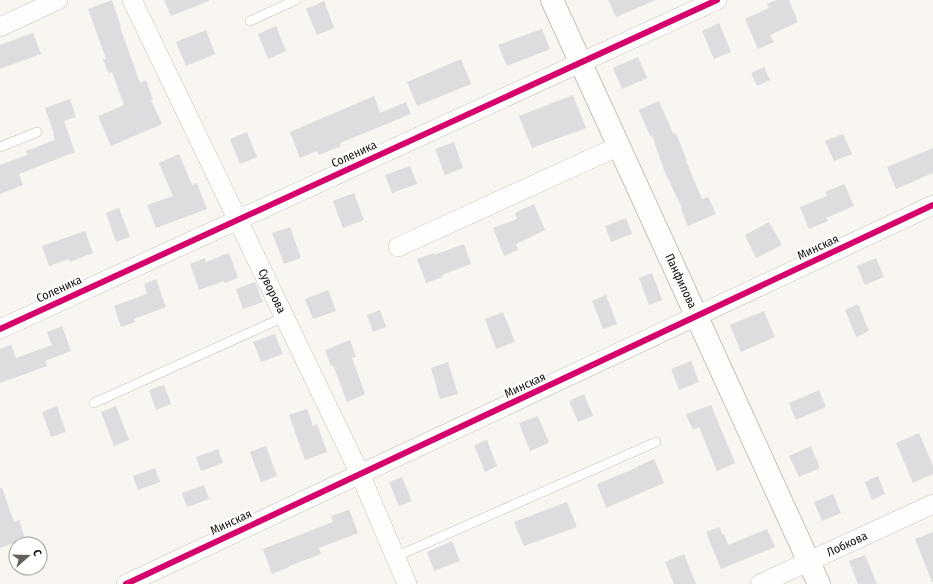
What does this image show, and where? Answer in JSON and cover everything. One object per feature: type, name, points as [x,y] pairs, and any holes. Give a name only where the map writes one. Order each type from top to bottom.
[{"type":"street","points":[[0,26],[58,0]]},
{"type":"street","name":"Суворова","points":[[132,0],[360,474],[407,584]]},
{"type":"street","name":"Панфилова","points":[[552,0],[819,584]]},
{"type":"street","name":"Соленика","points":[[0,329],[717,0]]},
{"type":"street","points":[[398,247],[619,146]]},
{"type":"street","name":"Минская","points":[[126,584],[933,205]]},
{"type":"street","name":"Лобкова","points":[[760,584],[933,504]]},
{"type":"lane","points":[[250,21],[296,0]]},
{"type":"lane","points":[[0,147],[37,132]]},
{"type":"lane","points":[[94,403],[284,317]]},
{"type":"lane","points":[[395,557],[656,442]]},
{"type":"building","points":[[112,0],[140,83],[146,80],[153,100],[151,100],[162,124],[111,146],[98,116],[124,105],[112,72],[108,73],[103,59],[106,59],[88,9]]},
{"type":"building","points":[[164,0],[209,0],[209,1],[171,16]]},
{"type":"building","points":[[608,0],[656,0],[616,17]]},
{"type":"building","points":[[776,0],[789,0],[798,22],[770,35],[774,42],[758,49],[745,19],[769,8],[767,4]]},
{"type":"building","points":[[324,1],[334,28],[317,35],[306,9]]},
{"type":"building","points":[[719,23],[731,52],[714,59],[702,31]]},
{"type":"building","points":[[276,26],[286,51],[268,59],[258,34]]},
{"type":"building","points":[[542,29],[550,49],[507,66],[498,45]]},
{"type":"building","points":[[206,30],[215,54],[186,66],[176,42]]},
{"type":"building","points":[[33,33],[41,54],[0,69],[0,45]]},
{"type":"building","points":[[638,57],[647,78],[622,89],[613,68]]},
{"type":"building","points":[[461,59],[471,84],[417,106],[407,82]]},
{"type":"building","points":[[764,67],[770,80],[757,86],[751,73]]},
{"type":"building","points":[[573,95],[586,128],[532,148],[519,116]]},
{"type":"building","points":[[374,96],[380,113],[406,102],[411,114],[340,143],[341,146],[319,155],[317,151],[300,158],[290,132]]},
{"type":"building","points":[[70,99],[76,117],[64,121],[75,152],[19,174],[23,185],[0,194],[0,165],[27,155],[26,151],[55,140],[45,108]]},
{"type":"building","points":[[659,101],[674,135],[676,133],[702,199],[708,197],[716,214],[688,226],[681,209],[682,208],[664,170],[652,135],[650,136],[639,110]]},
{"type":"building","points":[[247,132],[257,157],[240,164],[230,139]]},
{"type":"building","points":[[843,134],[852,154],[834,161],[825,141]]},
{"type":"building","points":[[454,142],[463,168],[445,175],[435,149]]},
{"type":"building","points":[[933,148],[933,173],[896,189],[887,167]]},
{"type":"building","points":[[179,154],[192,185],[197,183],[207,209],[156,228],[147,205],[173,196],[159,163]]},
{"type":"building","points":[[410,166],[417,184],[392,193],[385,175]]},
{"type":"building","points":[[844,184],[854,206],[826,218],[828,221],[809,229],[800,207],[827,196],[825,192]]},
{"type":"building","points":[[354,193],[364,220],[343,228],[333,201]]},
{"type":"building","points":[[534,204],[545,230],[516,244],[518,250],[504,256],[493,228],[517,219],[515,213]]},
{"type":"building","points":[[119,208],[130,237],[116,242],[106,213]]},
{"type":"building","points":[[626,218],[632,234],[611,242],[605,226]]},
{"type":"building","points":[[769,222],[782,245],[756,258],[745,235]]},
{"type":"building","points":[[290,227],[301,258],[284,264],[272,233]]},
{"type":"building","points":[[85,231],[93,253],[70,262],[69,259],[49,266],[42,246]]},
{"type":"building","points":[[464,244],[471,264],[426,283],[417,259],[434,253],[434,255]]},
{"type":"building","points":[[229,253],[238,278],[225,283],[224,281],[199,290],[190,264],[205,258],[206,262]]},
{"type":"building","points":[[876,258],[884,277],[865,285],[857,266]]},
{"type":"building","points":[[652,273],[662,300],[649,305],[639,278]]},
{"type":"building","points":[[156,279],[166,307],[134,319],[135,322],[121,327],[114,306],[147,294],[144,284]]},
{"type":"building","points":[[255,282],[263,302],[243,309],[236,289]]},
{"type":"building","points":[[328,290],[336,311],[313,319],[305,299]]},
{"type":"building","points":[[606,295],[617,324],[603,329],[592,301]]},
{"type":"building","points":[[858,304],[869,331],[856,337],[845,310]]},
{"type":"building","points":[[380,310],[386,327],[373,332],[367,315]]},
{"type":"building","points":[[764,311],[775,337],[741,352],[730,325]]},
{"type":"building","points":[[503,312],[515,342],[496,349],[485,319]]},
{"type":"building","points":[[62,326],[71,351],[45,361],[47,366],[0,383],[0,349],[11,345],[16,358],[52,345],[47,332]]},
{"type":"building","points":[[275,334],[283,354],[261,362],[253,342]]},
{"type":"building","points":[[350,340],[356,357],[352,358],[365,394],[347,402],[333,365],[331,366],[325,350]]},
{"type":"building","points":[[691,361],[699,382],[679,390],[671,369]]},
{"type":"building","points":[[448,362],[458,394],[440,399],[431,368]]},
{"type":"building","points":[[164,385],[171,404],[156,410],[149,390]]},
{"type":"building","points":[[819,390],[826,407],[796,420],[789,403]]},
{"type":"building","points":[[584,394],[593,416],[578,422],[569,401]]},
{"type":"building","points":[[711,405],[735,463],[717,471],[699,427],[693,430],[686,414]]},
{"type":"building","points":[[57,406],[66,432],[51,437],[42,412]]},
{"type":"building","points":[[116,406],[129,440],[114,446],[101,412]]},
{"type":"building","points":[[307,409],[313,426],[317,424],[327,452],[305,460],[289,415]]},
{"type":"building","points":[[538,416],[549,443],[530,451],[519,423]]},
{"type":"building","points":[[919,433],[933,466],[933,474],[913,483],[896,443]]},
{"type":"building","points":[[487,440],[497,466],[485,472],[474,445]]},
{"type":"building","points":[[266,446],[277,476],[261,482],[250,452]]},
{"type":"building","points":[[811,446],[820,468],[799,477],[789,456]]},
{"type":"building","points":[[218,449],[223,463],[201,471],[196,457]]},
{"type":"building","points":[[654,459],[664,483],[606,508],[597,484]]},
{"type":"building","points":[[155,468],[160,482],[138,490],[133,476]]},
{"type":"building","points":[[878,476],[885,494],[872,500],[865,482]]},
{"type":"building","points":[[402,477],[412,501],[399,506],[389,482]]},
{"type":"building","points":[[204,485],[209,499],[187,507],[182,493]]},
{"type":"building","points":[[0,488],[2,488],[14,522],[19,520],[24,536],[8,536],[8,545],[0,548]]},
{"type":"building","points":[[833,494],[841,513],[822,521],[814,502]]},
{"type":"building","points":[[567,502],[577,527],[524,546],[514,522]]},
{"type":"building","points":[[349,510],[358,533],[319,548],[321,554],[272,574],[263,549],[333,522],[331,516]]},
{"type":"building","points":[[719,527],[722,534],[724,534],[728,545],[767,529],[775,547],[721,569],[706,532]]},
{"type":"building","points":[[933,532],[933,582],[932,582],[915,539]]},
{"type":"building","points":[[452,541],[460,561],[434,571],[427,552]]},
{"type":"building","points":[[684,554],[696,584],[674,584],[665,562]]},
{"type":"building","points":[[865,555],[877,584],[858,584],[849,561]]},
{"type":"cycle path","points":[[0,329],[717,0]]},
{"type":"cycle path","points":[[126,584],[933,205]]}]
